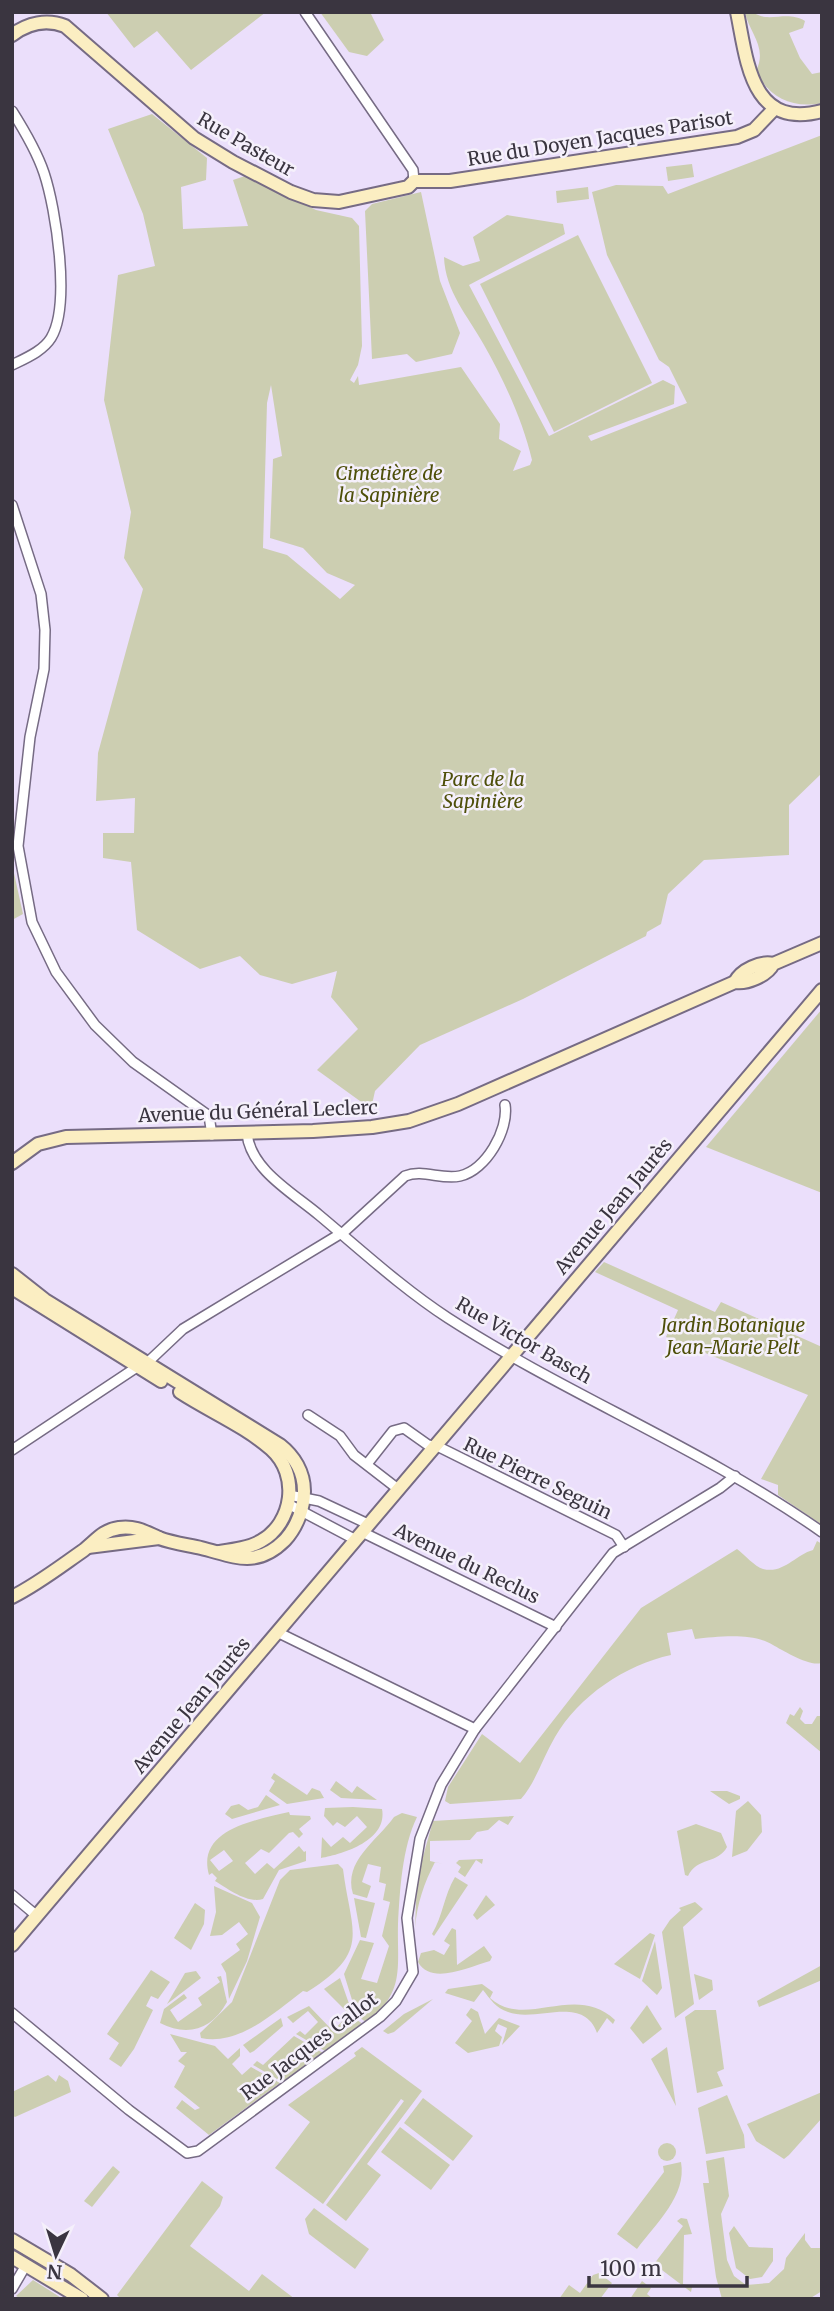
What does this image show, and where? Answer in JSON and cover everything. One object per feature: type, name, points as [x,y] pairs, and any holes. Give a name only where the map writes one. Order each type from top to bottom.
[{"type":"street","points":[[306,12],[413,170],[414,181]]},
{"type":"street","points":[[737,12],[751,78],[756,89],[775,108],[804,115],[822,111]]},
{"type":"street","name":"Rue Pasteur","points":[[12,36],[34,24],[51,22],[65,26],[194,138],[240,166],[306,198],[347,201],[408,187],[414,181]]},
{"type":"street","name":"Rue du Doyen Jacques Parisot","points":[[414,181],[450,181],[702,143],[750,132],[775,108]]},
{"type":"street","points":[[12,111],[45,174],[54,215],[60,291],[55,328],[50,340],[35,353],[12,365]]},
{"type":"street","points":[[12,505],[41,594],[45,630],[44,669],[30,737],[18,846],[32,922],[56,972],[82,1010],[133,1062],[209,1116],[212,1135]]},
{"type":"street","name":"Avenue du Général Leclerc","points":[[12,1163],[38,1144],[66,1137],[247,1134],[372,1128],[434,1114],[735,982],[739,974],[766,962],[773,964],[821,940]]},
{"type":"street","name":"Avenue Jean Jaurès","points":[[12,1945],[822,989]]},
{"type":"street","points":[[12,1450],[142,1365],[183,1329],[340,1233],[405,1176],[417,1172],[454,1177],[476,1167],[498,1139],[506,1115],[505,1105]]},
{"type":"street","name":"Rue Victor Basch","points":[[247,1134],[249,1149],[255,1158],[340,1233],[447,1318],[735,1476],[822,1532]]},
{"type":"street","points":[[12,1274],[45,1300],[273,1451],[286,1472],[289,1499],[281,1523],[260,1542],[219,1552]]},
{"type":"street","points":[[12,1288],[285,1449],[302,1476],[304,1497],[290,1535],[269,1551],[247,1559],[232,1559],[219,1552],[159,1538],[145,1529],[120,1528],[100,1534],[88,1547],[12,1597]]},
{"type":"street","points":[[309,1415],[340,1436],[367,1464],[398,1489]]},
{"type":"street","points":[[367,1464],[400,1427],[434,1446]]},
{"type":"street","name":"Rue Pierre Seguin","points":[[434,1446],[616,1535],[624,1546]]},
{"type":"street","name":"Rue Jacques Callot","points":[[12,2013],[109,2094],[182,2150],[198,2151],[380,2017],[396,2001],[413,1972],[407,1918],[419,1839],[441,1786],[475,1729],[609,1558],[735,1476]]},
{"type":"street","name":"Avenue du Reclus","points":[[289,1499],[304,1497],[319,1500],[362,1532]]},
{"type":"street","name":"Avenue du Reclus","points":[[289,1499],[301,1511],[362,1532],[555,1627]]},
{"type":"street","points":[[277,1632],[475,1729]]},
{"type":"street","points":[[12,1895],[37,1916]]},
{"type":"street","points":[[12,2240],[71,2275],[102,2299]]},
{"type":"street","points":[[12,2257],[82,2299]]},
{"type":"street","points":[[12,2289],[26,2265]]},
{"type":"green space","points":[[106,12],[266,12],[191,70],[157,31],[134,48]]},
{"type":"green space","points":[[320,12],[370,12],[384,40],[367,56],[349,52]]},
{"type":"green space","points":[[745,12],[765,17],[795,17],[805,21],[803,28],[789,33],[800,58],[812,74],[822,72],[822,103],[792,103],[775,95],[761,80],[756,71],[759,47]]},
{"type":"green space","points":[[152,114],[207,158],[206,180],[181,187],[183,229],[248,226],[233,180],[245,176],[316,210],[352,218],[359,226],[362,346],[358,365],[350,380],[354,383],[358,376],[359,385],[461,367],[500,424],[499,439],[521,451],[513,471],[530,465],[532,460],[524,430],[499,372],[458,303],[448,281],[444,257],[463,266],[480,261],[473,237],[507,215],[563,224],[565,234],[469,285],[549,436],[663,380],[675,386],[674,404],[588,436],[591,441],[687,403],[669,367],[659,360],[607,255],[592,192],[616,185],[663,186],[668,194],[822,135],[822,773],[789,805],[789,855],[704,860],[668,894],[661,924],[647,932],[646,936],[523,999],[420,1045],[375,1091],[371,1109],[317,1070],[358,1029],[331,997],[337,971],[292,984],[260,975],[240,956],[200,969],[137,930],[131,862],[103,858],[103,833],[134,833],[135,798],[96,801],[98,753],[143,589],[124,558],[131,512],[104,400],[118,275],[155,266],[143,214],[108,129]],"holes":[[[271,385],[282,456],[273,459],[270,538],[303,548],[327,573],[355,585],[340,599],[287,555],[263,548],[267,403]]]},
{"type":"green space","points":[[692,164],[694,177],[668,181],[666,167]]},
{"type":"green space","points":[[588,187],[589,199],[557,203],[556,191]]},
{"type":"green space","points":[[421,192],[440,281],[460,333],[452,354],[416,362],[407,354],[372,359],[365,211],[372,204]]},
{"type":"green space","points":[[578,235],[652,383],[554,432],[480,284]]},
{"type":"green space","points":[[12,864],[23,914],[12,920]]},
{"type":"green space","points":[[822,1009],[822,1193],[706,1147]]},
{"type":"green space","name":"Jardin Botanique Jean-Marie Pelt","points":[[604,1262],[715,1312],[721,1302],[822,1347],[822,1525],[778,1495],[778,1485],[761,1479],[808,1395],[666,1337],[678,1310],[595,1272]]},
{"type":"green space","points":[[817,1541],[822,1544],[821,1663],[803,1660],[755,1638],[734,1636],[695,1639],[692,1629],[667,1633],[671,1655],[637,1666],[620,1675],[577,1708],[555,1737],[521,1799],[450,1804],[445,1801],[448,1787],[482,1734],[520,1763],[641,1608],[737,1549],[757,1566],[770,1570],[783,1567],[813,1550]]},
{"type":"green space","points":[[800,1707],[803,1711],[800,1719],[805,1724],[812,1724],[817,1716],[822,1716],[822,1753],[786,1723],[790,1714],[794,1716]]},
{"type":"green space","points":[[274,1773],[307,1795],[312,1788],[320,1791],[324,1798],[287,1804],[269,1791],[275,1781],[271,1778]]},
{"type":"green space","points":[[336,1781],[352,1793],[357,1786],[377,1800],[341,1798],[330,1790]]},
{"type":"green space","points":[[710,1791],[727,1791],[740,1796],[740,1799],[729,1804]]},
{"type":"green space","points":[[266,1795],[280,1805],[232,1819],[225,1814],[231,1806],[239,1804],[248,1810],[258,1807]]},
{"type":"green space","points":[[748,1801],[761,1815],[762,1832],[747,1851],[732,1857],[736,1811]]},
{"type":"green space","points":[[325,1808],[382,1809],[382,1820],[378,1829],[362,1844],[321,1858],[322,1837],[331,1847],[343,1837],[350,1843],[367,1827],[357,1816],[345,1827],[337,1822],[333,1826],[324,1816]]},
{"type":"green space","points":[[289,1812],[290,1815],[310,1816],[311,1819],[299,1829],[303,1834],[299,1838],[293,1832],[289,1833],[269,1853],[261,1849],[245,1863],[255,1874],[267,1863],[274,1869],[299,1846],[306,1851],[306,1861],[279,1870],[263,1899],[238,1895],[215,1881],[217,1878],[212,1873],[209,1875],[207,1859],[211,1847],[220,1837],[246,1823]],"holes":[[[224,1850],[233,1861],[219,1871],[210,1860]]]},
{"type":"green space","points":[[402,1813],[417,1817],[408,1842],[403,1869],[397,1978],[388,2000],[366,2022],[357,2016],[344,1974],[360,1940],[374,1943],[361,1979],[377,1983],[389,1946],[382,1936],[390,1902],[383,1900],[386,1884],[379,1882],[381,1867],[368,1864],[362,1882],[371,1886],[367,1898],[353,1894],[351,1882],[357,1861],[363,1852],[394,1817]]},
{"type":"green space","points":[[514,1816],[508,1825],[499,1820],[488,1830],[477,1832],[470,1840],[430,1841],[430,1861],[435,1862],[422,1894],[415,1928],[417,1878],[433,1821]]},
{"type":"green space","points":[[696,1824],[721,1833],[727,1847],[718,1856],[697,1866],[688,1876],[685,1875],[677,1831]]},
{"type":"green space","points":[[483,1859],[482,1864],[476,1860],[465,1877],[458,1872],[461,1867],[456,1863],[459,1860]]},
{"type":"green space","points":[[338,1864],[343,1869],[352,1925],[349,1952],[341,1964],[328,1978],[307,1992],[303,1991],[243,2032],[215,2039],[201,2038],[200,2033],[232,2002],[280,1880],[290,1870]]},
{"type":"green space","points":[[455,1877],[468,1885],[434,1936],[432,1934]]},
{"type":"green space","points":[[214,1886],[252,1903],[260,1917],[247,1961],[229,1999],[226,1973],[221,1964],[240,1950],[236,1944],[248,1934],[239,1922],[222,1935],[210,1936],[216,1912]]},
{"type":"green space","points":[[486,1895],[495,1905],[477,1920],[473,1915]]},
{"type":"green space","points":[[354,1898],[375,1903],[366,1938],[361,1937]]},
{"type":"green space","points":[[695,1902],[703,1909],[683,1927],[694,2004],[675,2018],[662,1932],[681,1910],[679,1908]]},
{"type":"green space","points":[[195,1903],[205,1910],[204,1924],[191,1950],[174,1938]]},
{"type":"green space","points":[[452,1928],[456,1930],[457,1965],[484,1946],[492,1957],[490,1961],[450,1973],[431,1973],[424,1969],[418,1962],[421,1953],[434,1950],[444,1955],[450,1945],[444,1941]]},
{"type":"green space","points":[[650,1933],[655,1935],[640,1979],[614,1964]]},
{"type":"green space","points":[[655,1941],[662,1988],[657,1995],[642,1981]]},
{"type":"green space","points":[[822,1965],[822,1980],[759,2007],[757,2001]]},
{"type":"green space","points":[[151,1970],[170,1982],[158,1999],[151,1996],[146,2006],[153,2010],[134,2049],[121,2067],[109,2059],[119,2043],[107,2034]]},
{"type":"green space","points":[[196,1971],[201,1978],[167,2004],[185,1973]]},
{"type":"green space","points":[[694,1974],[712,1980],[713,1990],[699,2000]]},
{"type":"green space","points":[[221,1976],[227,2002],[214,2019],[206,2025],[189,2030],[180,2030],[160,2023],[164,2009],[184,1994],[187,1998],[170,2010],[178,2022],[202,2005],[198,1998],[220,1982],[217,1977]]},
{"type":"green space","points":[[340,1978],[354,2018],[363,2024],[325,2051],[296,2034],[300,2031],[305,2035],[318,2022],[308,2011],[293,2023],[287,2017],[309,2006],[333,2031],[349,2014],[324,1989]]},
{"type":"green space","points":[[482,1984],[493,1992],[490,1998],[504,2007],[519,2010],[584,2005],[600,2009],[615,2020],[613,2024],[607,2018],[597,2033],[590,2021],[570,2012],[520,2014],[500,2008],[494,2003],[483,1990],[474,2002],[445,1993],[448,1989]]},
{"type":"green space","points":[[433,1999],[394,2032],[388,2034],[383,2031],[404,2014]]},
{"type":"green space","points":[[647,2005],[662,2029],[643,2044],[630,2028]]},
{"type":"green space","points":[[471,2008],[478,2012],[485,2034],[499,2018],[520,2026],[502,2045],[507,2028],[498,2024],[495,2031],[502,2037],[499,2046],[468,2053],[455,2043],[472,2021],[466,2015]]},
{"type":"green space","points":[[695,2010],[716,2010],[724,2069],[717,2072],[723,2086],[697,2093],[685,2017]]},
{"type":"green space","points":[[281,2018],[283,2026],[250,2053],[243,2045]]},
{"type":"green space","points":[[170,2034],[215,2046],[228,2059],[240,2048],[240,2056],[232,2064],[242,2075],[251,2067],[280,2083],[209,2135],[176,2108],[182,2100],[195,2110],[200,2108],[174,2087],[185,2066],[178,2061],[187,2052],[181,2052]]},
{"type":"green space","points":[[294,2036],[323,2053],[282,2082],[253,2065],[257,2061],[263,2065]]},
{"type":"green space","points":[[362,2047],[422,2091],[367,2164],[381,2175],[346,2221],[326,2205],[404,2101],[401,2099],[323,2204],[275,2168],[310,2122],[288,2105],[356,2056],[354,2053]]},
{"type":"green space","points":[[667,2047],[676,2106],[651,2059]]},
{"type":"green space","points":[[48,2075],[56,2082],[59,2075],[68,2081],[71,2092],[15,2117],[12,2115],[12,2092]]},
{"type":"green space","points":[[822,2092],[822,2118],[784,2159],[756,2141],[747,2124]]},
{"type":"green space","points":[[727,2095],[744,2135],[745,2148],[706,2154],[698,2108]]},
{"type":"green space","points":[[423,2098],[473,2136],[453,2161],[404,2123]]},
{"type":"green space","points":[[400,2127],[450,2165],[431,2190],[381,2152]]},
{"type":"green space","points":[[667,2143],[673,2146],[676,2152],[673,2158],[667,2161],[661,2158],[658,2152],[661,2146]]},
{"type":"green space","points":[[724,2157],[729,2196],[721,2214],[727,2260],[734,2276],[746,2285],[769,2283],[784,2269],[786,2258],[805,2233],[805,2240],[811,2248],[822,2248],[822,2291],[809,2299],[722,2299],[716,2277],[703,2183],[709,2183],[706,2161]]},
{"type":"green space","points":[[681,2162],[682,2174],[675,2198],[637,2249],[617,2234],[664,2172],[663,2166]]},
{"type":"green space","points":[[113,2166],[120,2172],[92,2207],[84,2201]]},
{"type":"green space","points":[[202,2181],[223,2197],[220,2206],[190,2246],[249,2291],[262,2274],[295,2299],[121,2299],[117,2295]]},
{"type":"green space","points":[[314,2208],[369,2249],[355,2269],[309,2234],[305,2219]]},
{"type":"green space","points":[[681,2218],[687,2219],[692,2234],[684,2235],[683,2284],[692,2287],[691,2292],[654,2264],[683,2226],[677,2221]]},
{"type":"green space","points":[[734,2226],[749,2247],[773,2248],[773,2261],[762,2277],[750,2279],[736,2268],[729,2233]]},
{"type":"green space","points":[[599,2273],[612,2283],[600,2299],[559,2299],[569,2285],[580,2293],[593,2275]]},
{"type":"green space","points":[[33,2280],[63,2299],[21,2299],[16,2296]]},
{"type":"green space","points":[[642,2281],[651,2288],[647,2294],[653,2299],[630,2299]]},
{"type":"park label","name":"Cimetière de la Sapinière","points":[[389,484]]},
{"type":"park label","name":"Parc de la Sapinière","points":[[483,790]]}]
